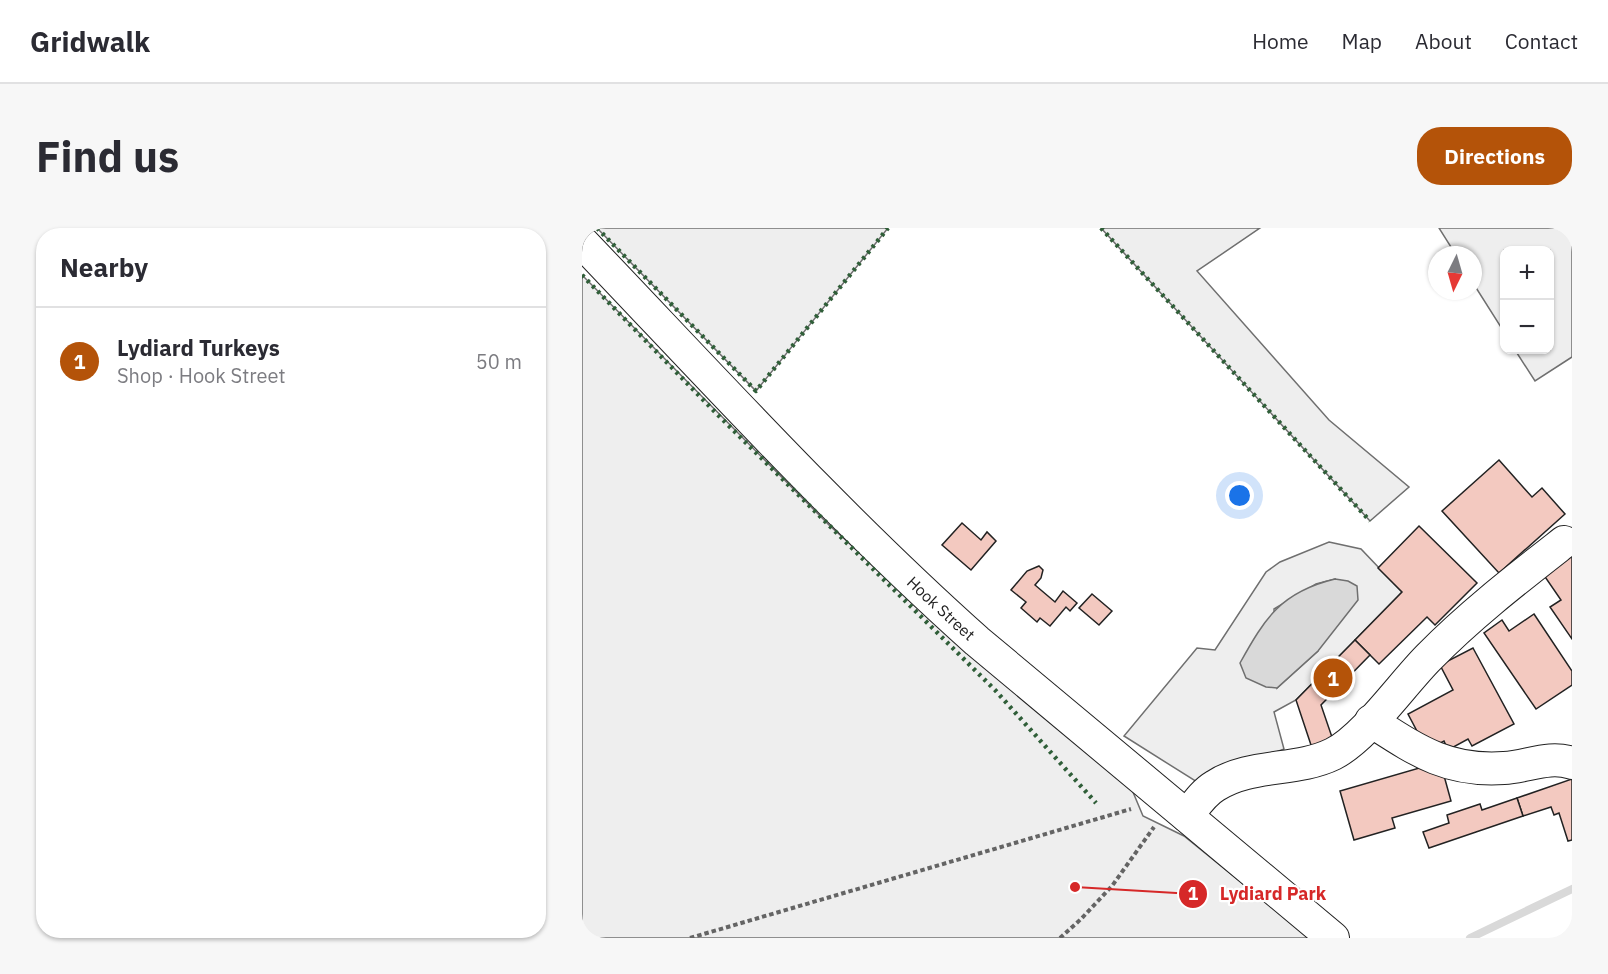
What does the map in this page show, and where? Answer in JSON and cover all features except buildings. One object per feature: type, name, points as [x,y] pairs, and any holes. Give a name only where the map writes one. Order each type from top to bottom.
[{"type":"street","name":"Hook Street","points":[[582,243],[927,596],[977,641],[1333,938]]},
{"type":"street","points":[[1171,803],[1233,777],[1266,768],[1304,763],[1332,754],[1349,743],[1429,656],[1499,594],[1564,542]]},
{"type":"street","points":[[1371,721],[1415,749],[1447,764],[1476,768],[1504,768],[1559,759],[1572,763]]},
{"type":"path","points":[[690,938],[1132,809],[1142,803],[1171,803]]},
{"type":"path","points":[[1060,938],[1112,886],[1171,803]]},
{"type":"shaded area","points":[[597,228],[888,228],[756,391]]},
{"type":"shaded area","points":[[1101,228],[1260,228],[1197,271],[1329,420],[1409,487],[1370,521]]},
{"type":"shaded area","points":[[1439,228],[1572,228],[1572,357],[1535,381],[1518,354],[1554,354],[1554,246],[1500,246],[1500,326],[1482,297],[1482,246],[1450,246]]},
{"type":"shaded area","points":[[582,275],[830,526],[968,649],[1130,785],[1143,816],[1184,836],[1310,938],[582,938]]},
{"type":"shaded area","points":[[1329,542],[1361,549],[1402,592],[1296,700],[1274,712],[1284,749],[1197,782],[1124,736],[1197,648],[1215,650],[1266,572],[1280,562]],"holes":[[[1335,579],[1318,651],[1277,688],[1274,609],[1316,584]]]},
{"type":"shaded area","points":[[1335,579],[1348,581],[1357,586],[1358,600],[1318,651],[1277,688],[1266,687],[1246,678],[1240,663],[1267,620],[1288,599],[1301,591]]},
{"type":"waterway","points":[[1470,938],[1572,889]]},
{"type":"hedge","points":[[597,228],[756,391],[888,228]]},
{"type":"hedge","points":[[1101,228],[1370,521]]},
{"type":"hedge","points":[[582,275],[716,413],[995,690],[1096,803]]},
{"type":"place","name":"Lydiard Turkeys","points":[[1333,678]]},
{"type":"place","name":"Lydiard Park","points":[[1075,887]]}]
